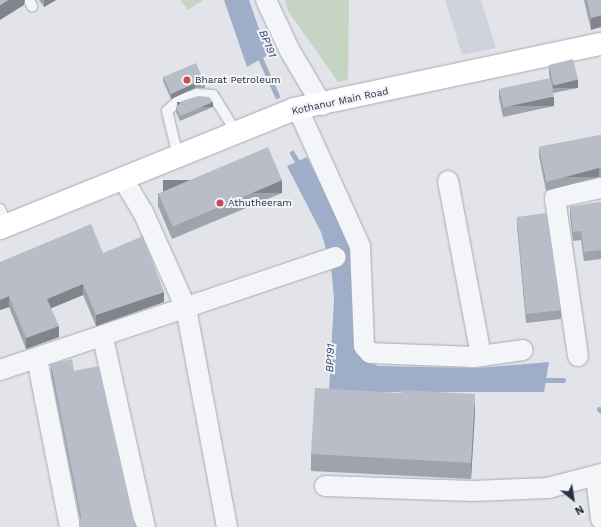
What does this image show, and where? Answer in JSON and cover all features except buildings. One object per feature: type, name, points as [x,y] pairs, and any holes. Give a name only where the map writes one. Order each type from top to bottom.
[{"type":"main road","name":"Kothanur Main Road","points":[[2,221],[123,179],[236,132],[298,109],[601,44]]},
{"type":"street","points":[[266,0],[290,51],[322,105]]},
{"type":"street","points":[[298,109],[360,246],[364,346],[370,353],[481,356],[523,350]]},
{"type":"street","points":[[123,179],[143,212],[186,308],[227,527]]},
{"type":"street","points":[[448,181],[481,356]]},
{"type":"street","points":[[578,356],[555,198],[601,188]]},
{"type":"street","points":[[0,370],[103,338],[335,257]]},
{"type":"street","points":[[103,338],[146,527]]},
{"type":"street","points":[[37,359],[70,527]]},
{"type":"street","points":[[325,486],[473,491],[548,488],[598,476],[601,519]]},
{"type":"lane","points":[[178,156],[167,111],[179,100],[197,94],[213,95],[236,132]]},
{"type":"shaded area","points":[[445,0],[481,0],[496,48],[462,55]]},
{"type":"green space","points":[[180,0],[203,0],[188,10]]},
{"type":"green space","points":[[285,0],[349,0],[348,80],[338,82],[288,11]]},
{"type":"water","points":[[224,0],[249,0],[268,55],[247,67]]},
{"type":"water","points":[[307,157],[350,243],[357,355],[378,366],[478,368],[549,362],[544,392],[329,392],[334,299],[331,266],[321,232],[287,166]]},
{"type":"waterway","name":"BP191","points":[[258,53],[277,96]]},
{"type":"waterway","name":"BP191","points":[[292,153],[300,166]]},
{"type":"waterway","name":"BP191","points":[[540,380],[563,380]]},
{"type":"place","name":"Bharat Petroleum","points":[[187,80]]},
{"type":"place","name":"Athutheeram","points":[[220,203]]}]
